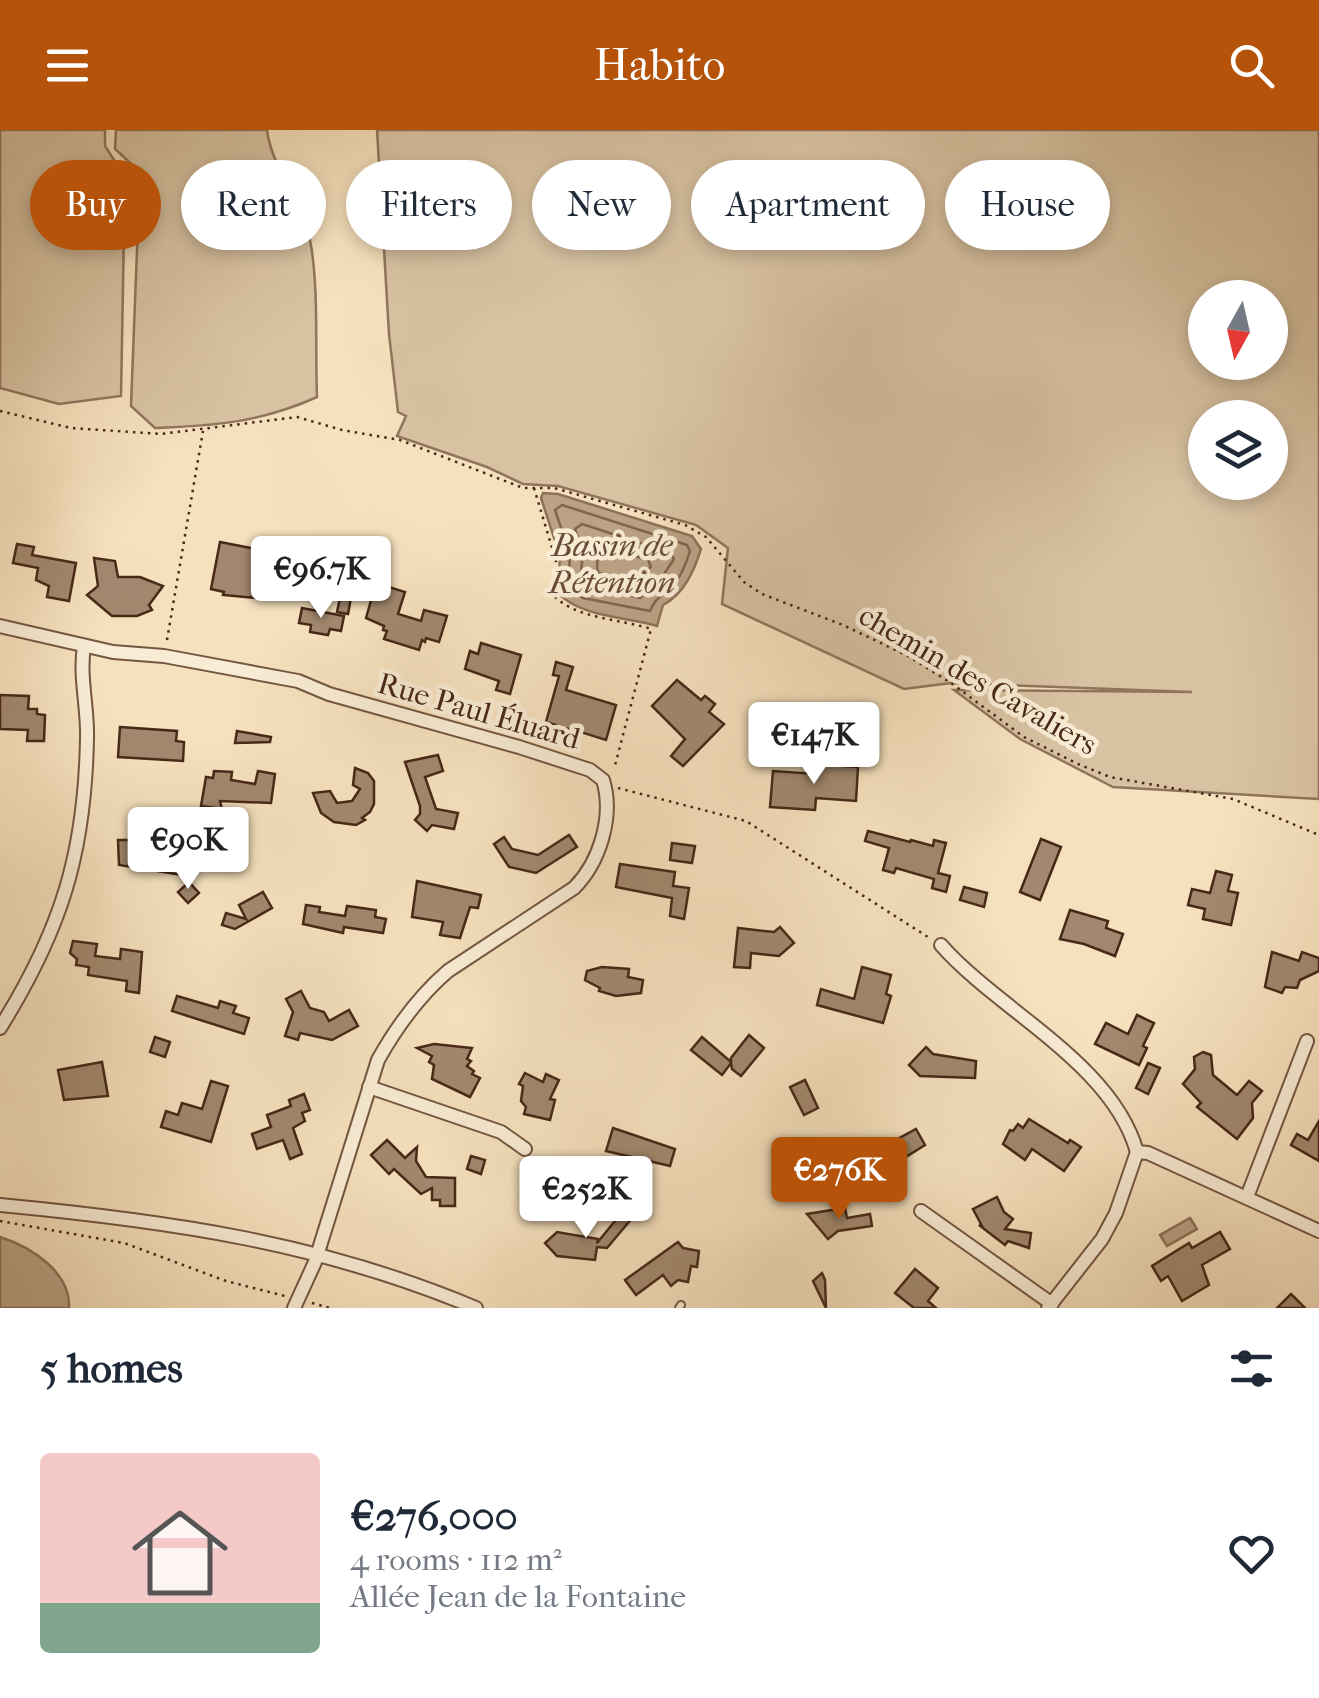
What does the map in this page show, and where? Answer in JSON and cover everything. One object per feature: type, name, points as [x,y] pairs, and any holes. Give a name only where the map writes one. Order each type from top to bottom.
[{"type":"street","name":"Rue Paul Éluard","points":[[0,626],[140,657],[164,656],[298,682],[519,746],[590,770],[604,783],[599,856],[588,874],[574,888],[468,956],[429,988],[392,1036],[378,1060],[317,1254],[295,1304]]},
{"type":"street","points":[[0,1028],[47,945],[66,896],[76,853],[84,811],[87,737],[84,646]]},
{"type":"street","points":[[921,1211],[1050,1306],[1102,1239],[1116,1213],[1137,1152],[1126,1123],[1092,1079],[1001,998],[965,972],[941,945]]},
{"type":"street","points":[[1247,1197],[1307,1041]]},
{"type":"street","points":[[369,1088],[501,1132],[525,1149]]},
{"type":"street","points":[[1137,1152],[1148,1153],[1319,1230]]},
{"type":"street","points":[[0,1204],[234,1234],[377,1271],[476,1308]]},
{"type":"path","name":"chemin des Cavaliers","points":[[0,412],[71,428],[161,434],[297,417],[400,440],[522,488],[554,488],[685,526],[706,537],[744,582],[762,594],[843,625],[908,656],[1024,737],[1078,764],[1110,777],[1232,799],[1319,834]]},
{"type":"path","points":[[164,656],[202,431]]},
{"type":"path","points":[[534,488],[556,561],[554,596],[562,604],[581,611],[651,629],[612,776],[604,783]]},
{"type":"path","points":[[604,783],[746,820],[941,945]]},
{"type":"path","points":[[0,1221],[124,1243],[295,1304],[330,1308]]},
{"type":"shaded area","points":[[0,130],[105,130],[105,146],[114,160],[30,160],[30,250],[124,250],[121,396],[59,404],[0,388]]},
{"type":"shaded area","points":[[116,130],[267,130],[276,160],[181,160],[181,250],[312,250],[317,397],[257,417],[177,427],[155,428],[131,406],[137,250],[161,250],[161,160],[127,160],[115,149]]},
{"type":"shaded area","points":[[377,130],[1319,130],[1319,799],[1113,787],[1020,739],[954,690],[1192,692],[951,683],[904,689],[722,604],[728,548],[696,525],[558,486],[523,484],[487,467],[397,436],[406,416],[398,412],[384,250],[512,250],[512,160],[379,160]]},
{"type":"water","name":"Bassin de Rétention","points":[[543,493],[558,494],[692,536],[701,549],[695,565],[682,588],[663,605],[657,626],[591,612],[558,593],[560,556],[541,498]]},
{"type":"water","points":[[807,735],[837,737],[836,751],[806,749]]},
{"type":"water","points":[[1190,1218],[1197,1229],[1167,1246],[1160,1235]]},
{"type":"water","points":[[0,1237],[36,1254],[56,1272],[68,1295],[69,1308],[0,1308]]},
{"type":"building","points":[[220,542],[266,551],[257,598],[223,595],[224,592],[211,589]]},
{"type":"building","points":[[17,544],[34,547],[32,555],[76,563],[69,601],[47,597],[49,586],[36,580],[38,568],[13,563]]},
{"type":"building","points":[[94,558],[115,561],[118,577],[140,577],[163,586],[149,605],[152,610],[137,616],[112,616],[87,595],[98,586]]},
{"type":"building","points":[[344,579],[354,581],[348,614],[337,612]]},
{"type":"building","points":[[376,583],[405,592],[398,614],[421,621],[424,610],[447,616],[439,642],[426,638],[419,650],[384,639],[384,626],[366,618]]},
{"type":"building","points":[[302,608],[344,616],[341,631],[330,629],[328,635],[310,632],[311,625],[299,623]]},
{"type":"building","points":[[481,643],[521,655],[510,694],[496,690],[499,681],[465,669],[470,651],[478,654]]},
{"type":"building","points":[[556,662],[573,667],[566,690],[616,705],[606,740],[581,732],[577,747],[565,744],[569,729],[546,722],[559,676],[553,675]]},
{"type":"building","points":[[677,680],[701,700],[705,696],[715,704],[709,712],[724,724],[683,766],[671,756],[685,739],[652,706]]},
{"type":"building","points":[[0,695],[29,696],[28,709],[45,715],[44,741],[27,741],[28,730],[0,729]]},
{"type":"building","points":[[120,727],[177,731],[176,741],[184,742],[183,761],[118,757]]},
{"type":"building","points":[[237,731],[271,737],[270,742],[235,743]]},
{"type":"building","points":[[438,755],[443,771],[425,777],[436,809],[458,813],[454,829],[432,825],[427,831],[415,820],[420,806],[405,762]]},
{"type":"building","points":[[817,764],[858,767],[856,801],[816,798],[815,810],[770,807],[773,771],[816,774]]},
{"type":"building","points":[[355,768],[368,773],[374,781],[374,804],[362,818],[365,820],[356,825],[334,822],[321,813],[313,793],[330,791],[337,803],[352,801],[360,789],[353,785]]},
{"type":"building","points":[[214,771],[232,772],[231,780],[255,784],[258,771],[275,774],[271,803],[220,801],[222,809],[201,806],[206,777],[213,778]]},
{"type":"building","points":[[868,831],[933,846],[934,840],[946,843],[938,873],[950,876],[946,892],[932,888],[934,879],[896,868],[894,873],[883,870],[889,848],[865,841]]},
{"type":"building","points":[[165,835],[177,836],[175,849],[197,846],[198,863],[174,866],[182,875],[119,865],[118,840],[164,848]]},
{"type":"building","points":[[569,835],[577,847],[536,873],[509,867],[494,844],[504,837],[512,849],[538,855]]},
{"type":"building","points":[[1041,839],[1061,847],[1040,900],[1020,892]]},
{"type":"building","points":[[672,843],[695,846],[692,863],[670,860]]},
{"type":"building","points":[[620,864],[675,872],[673,886],[689,888],[684,919],[670,916],[672,898],[616,887]]},
{"type":"building","points":[[1216,871],[1232,875],[1228,891],[1238,893],[1231,925],[1203,919],[1205,909],[1188,905],[1192,889],[1210,893]]},
{"type":"building","points":[[417,881],[481,895],[478,908],[470,907],[460,938],[440,935],[443,922],[412,917]]},
{"type":"building","points":[[189,882],[199,893],[188,903],[178,892]]},
{"type":"building","points":[[964,887],[987,893],[984,907],[960,900]]},
{"type":"building","points":[[263,892],[272,908],[235,929],[222,925],[226,913],[246,919],[239,905]]},
{"type":"building","points":[[306,905],[320,907],[319,912],[345,916],[347,906],[376,910],[375,917],[386,919],[383,933],[344,927],[343,933],[303,924]]},
{"type":"building","points":[[1070,910],[1108,921],[1106,928],[1123,934],[1115,956],[1060,939]]},
{"type":"building","points":[[780,927],[794,943],[779,956],[751,953],[750,968],[734,967],[738,928],[774,932]]},
{"type":"building","points":[[73,941],[97,944],[95,956],[120,959],[121,949],[142,952],[139,993],[126,991],[127,981],[88,975],[89,967],[76,965],[77,959],[70,953]]},
{"type":"building","points":[[1272,952],[1299,961],[1302,952],[1319,958],[1319,971],[1300,980],[1297,988],[1285,987],[1282,993],[1265,987]]},
{"type":"building","points":[[602,967],[629,969],[628,977],[643,980],[641,993],[616,996],[599,991],[585,980],[587,971]]},
{"type":"building","points":[[862,967],[891,975],[886,994],[891,996],[883,1023],[817,1005],[821,989],[854,999]]},
{"type":"building","points":[[301,991],[310,1008],[324,1012],[329,1021],[349,1010],[358,1026],[332,1040],[300,1033],[298,1040],[285,1036],[293,1012],[286,999]]},
{"type":"building","points":[[177,996],[218,1008],[220,1001],[236,1006],[233,1013],[249,1018],[244,1034],[172,1011]]},
{"type":"building","points":[[1137,1015],[1154,1023],[1139,1065],[1095,1044],[1106,1023],[1128,1034]]},
{"type":"building","points":[[749,1035],[764,1048],[741,1076],[731,1063],[722,1075],[691,1050],[702,1037],[731,1062]]},
{"type":"building","points":[[155,1037],[170,1042],[165,1057],[150,1052]]},
{"type":"building","points":[[434,1044],[472,1048],[467,1066],[480,1078],[470,1097],[432,1079],[432,1056],[417,1048]]},
{"type":"building","points":[[926,1047],[933,1054],[976,1061],[975,1078],[920,1076],[909,1065]]},
{"type":"building","points":[[1203,1052],[1211,1055],[1213,1075],[1237,1095],[1249,1081],[1262,1091],[1252,1103],[1253,1118],[1237,1139],[1197,1107],[1201,1103],[1183,1084],[1195,1069],[1194,1057]]},
{"type":"building","points":[[102,1062],[108,1096],[64,1100],[58,1070]]},
{"type":"building","points":[[1148,1063],[1160,1068],[1148,1094],[1136,1088]]},
{"type":"building","points":[[525,1073],[543,1082],[546,1074],[559,1080],[550,1099],[555,1100],[550,1120],[524,1114],[523,1086],[519,1084]]},
{"type":"building","points":[[805,1080],[818,1108],[804,1115],[790,1087]]},
{"type":"building","points":[[211,1081],[228,1086],[211,1142],[161,1127],[166,1111],[178,1115],[182,1103],[202,1109]]},
{"type":"building","points":[[304,1094],[310,1110],[302,1113],[305,1121],[293,1128],[302,1154],[290,1159],[283,1140],[257,1149],[252,1134],[271,1127],[267,1115],[291,1106],[289,1100]]},
{"type":"building","points":[[1029,1119],[1081,1147],[1064,1171],[1032,1149],[1025,1160],[1003,1144],[1010,1130],[1018,1124],[1023,1128]]},
{"type":"building","points":[[1319,1121],[1319,1161],[1291,1145],[1297,1134],[1308,1140]]},
{"type":"building","points":[[613,1128],[675,1149],[670,1166],[606,1151]]},
{"type":"building","points":[[916,1129],[925,1145],[880,1173],[870,1154]]},
{"type":"building","points":[[387,1140],[405,1158],[417,1147],[416,1161],[426,1177],[455,1178],[455,1206],[440,1206],[440,1200],[432,1200],[432,1188],[421,1194],[394,1169],[389,1174],[371,1155]]},
{"type":"building","points":[[471,1156],[485,1160],[481,1174],[467,1169]]},
{"type":"building","points":[[545,1171],[560,1171],[560,1186],[545,1186]]},
{"type":"building","points":[[997,1197],[1004,1212],[1013,1219],[1005,1229],[1031,1233],[1029,1248],[1008,1241],[1005,1245],[979,1225],[982,1226],[973,1209]]},
{"type":"building","points":[[845,1208],[847,1218],[870,1214],[872,1226],[838,1231],[828,1239],[807,1214]]},
{"type":"building","points":[[624,1210],[633,1217],[607,1248],[597,1247],[595,1260],[557,1256],[545,1243],[557,1232],[598,1239],[597,1243]]},
{"type":"building","points":[[1220,1232],[1230,1249],[1202,1265],[1209,1285],[1182,1301],[1168,1276],[1161,1281],[1152,1266],[1189,1243],[1192,1248]]},
{"type":"building","points":[[678,1242],[683,1248],[699,1251],[697,1267],[691,1266],[688,1282],[678,1280],[671,1286],[663,1275],[636,1295],[625,1280]]},
{"type":"building","points":[[915,1269],[938,1288],[928,1301],[936,1308],[914,1308],[895,1293]]},
{"type":"building","points":[[822,1273],[825,1280],[826,1308],[813,1281]]},
{"type":"building","points":[[1291,1294],[1305,1308],[1277,1308]]}]
